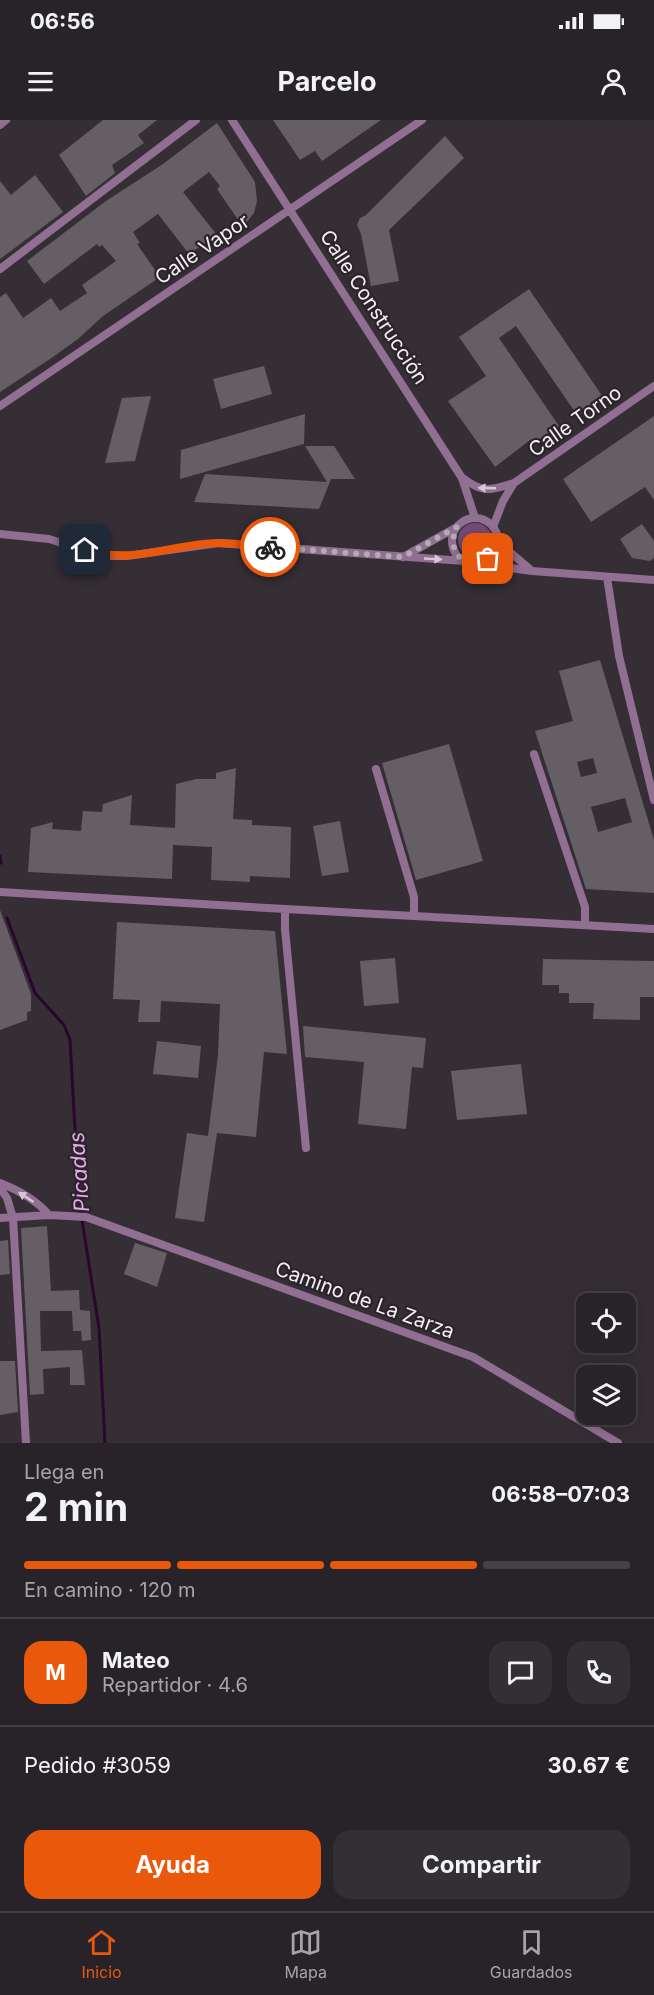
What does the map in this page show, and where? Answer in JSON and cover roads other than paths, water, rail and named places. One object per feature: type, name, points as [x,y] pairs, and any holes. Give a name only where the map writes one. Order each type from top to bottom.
[{"type":"street","points":[[0,125],[6,120]]},
{"type":"street","points":[[0,270],[196,120]]},
{"type":"street","name":"Calle Construcción","points":[[232,120],[291,208],[462,478],[474,518]]},
{"type":"street","name":"Calle Vapor","points":[[0,406],[422,120]]},
{"type":"street","name":"Calle Torno","points":[[462,478],[474,487],[490,490],[514,483],[654,386]]},
{"type":"street","name":"Calle Torno","points":[[493,527],[503,501],[514,483]]},
{"type":"street","points":[[403,557],[468,519],[474,518],[488,522],[493,527],[498,542],[532,571]]},
{"type":"street","points":[[457,527],[453,534],[454,549],[464,561]]},
{"type":"street","points":[[0,534],[49,540],[103,556],[127,556],[219,543],[464,561],[532,571],[654,580]]},
{"type":"street","points":[[475,563],[493,555],[498,542]]},
{"type":"street","points":[[607,577],[619,656],[654,801]]},
{"type":"street","points":[[534,754],[585,907],[585,924]]},
{"type":"street","points":[[376,769],[414,897],[414,915]]},
{"type":"street","points":[[0,892],[654,929]]},
{"type":"street","points":[[285,909],[306,1148]]},
{"type":"street","points":[[0,1185],[13,1188],[42,1207],[49,1215]]},
{"type":"street","points":[[0,1185],[13,1218],[26,1443]]},
{"type":"street","name":"Camino de La Zarza","points":[[0,1218],[49,1215],[86,1217],[473,1357],[618,1443]]},
{"type":"waterway","name":"Picadas","points":[[0,856],[1,863]]},
{"type":"waterway","name":"Picadas","points":[[7,918],[35,993],[64,1025],[70,1040],[79,1201],[99,1328],[105,1443]]}]
